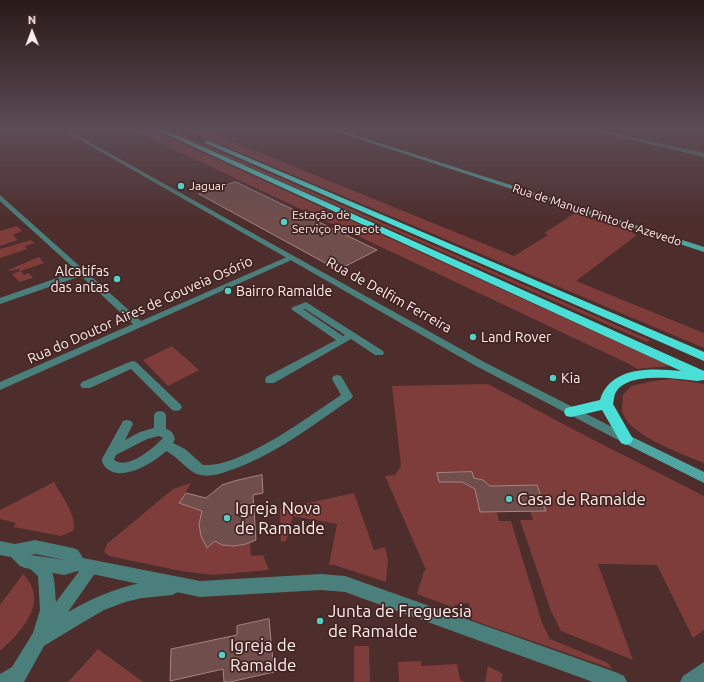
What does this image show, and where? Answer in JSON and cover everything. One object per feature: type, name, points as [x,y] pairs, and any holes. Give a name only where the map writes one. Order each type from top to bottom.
[{"type":"highway","points":[[229,161],[545,303],[704,377]]},
{"type":"highway","points":[[250,161],[704,357]]},
{"type":"highway","points":[[545,303],[560,306],[704,370]]},
{"type":"highway","points":[[626,439],[606,404],[612,387],[623,379],[654,374],[704,377]]},
{"type":"highway","points":[[571,412],[606,404]]},
{"type":"main road","name":"Rua de Manuel Pinto de Azevedo","points":[[429,161],[704,250]]},
{"type":"main road","name":"Rua de Delfim Ferreira","points":[[626,439],[704,478]]},
{"type":"street","name":"Rua de Delfim Ferreira","points":[[119,161],[480,364],[626,439]]},
{"type":"street","points":[[0,197],[4,205],[83,272],[140,325]]},
{"type":"street","name":"Rua do Doutor Aires de Gouveia Osório","points":[[1,385],[292,258]]},
{"type":"street","points":[[0,301],[83,272]]},
{"type":"street","points":[[343,340],[323,324],[352,335],[379,352]]},
{"type":"street","points":[[270,380],[352,335]]},
{"type":"street","points":[[86,385],[132,364],[176,407]]},
{"type":"street","points":[[166,445],[182,453],[201,470],[210,471],[257,455],[346,396],[337,379]]},
{"type":"street","points":[[160,415],[160,431]]},
{"type":"street","points":[[114,451],[144,435],[160,431],[165,432],[169,436],[166,445],[150,457],[120,469],[115,468],[108,462],[110,455],[114,451],[127,424]]},
{"type":"street","points":[[0,548],[15,551],[35,547],[73,555],[85,565]]},
{"type":"street","points":[[15,551],[25,561],[64,568],[85,565],[200,589],[320,582],[345,584],[618,682]]},
{"type":"street","points":[[33,562],[46,573],[48,610],[38,640]]},
{"type":"street","points":[[4,682],[18,677],[38,640],[85,565]]},
{"type":"street","points":[[38,640],[84,612],[110,600],[138,591],[181,586]]},
{"type":"street","points":[[689,682],[704,671]]},
{"type":"shaded area","points":[[198,161],[220,161],[670,366],[637,369]]},
{"type":"shaded area","points":[[235,161],[241,161],[650,340],[647,342]]},
{"type":"shaded area","points":[[260,161],[280,161],[514,256],[548,235],[544,233],[575,213],[633,232],[632,233],[637,235],[576,281],[704,333],[704,348]]},
{"type":"shaded area","points":[[17,226],[22,231],[13,235],[18,240],[0,246],[0,231]]},
{"type":"shaded area","points":[[31,240],[35,243],[25,246],[27,249],[0,258],[0,249]]},
{"type":"shaded area","points":[[39,257],[44,263],[21,271],[24,275],[29,273],[33,278],[19,282],[12,274],[20,271],[19,269],[8,270]]},
{"type":"shaded area","points":[[172,346],[199,370],[168,386],[143,360]]},
{"type":"shaded area","points":[[673,379],[704,384],[704,463],[670,449],[644,435],[634,428],[626,419],[622,410],[623,395],[631,386],[653,381]]},
{"type":"shaded area","points":[[488,384],[704,496],[704,630],[693,638],[657,565],[598,564],[633,660],[561,631],[551,611],[520,520],[533,520],[530,511],[546,511],[537,485],[488,486],[483,480],[474,480],[472,472],[437,473],[439,482],[467,481],[474,486],[480,512],[497,512],[499,521],[511,521],[542,623],[550,639],[608,663],[612,669],[472,620],[469,603],[455,605],[455,608],[417,594],[424,571],[426,570],[385,476],[395,475],[401,466],[392,386]]},
{"type":"shaded area","points":[[54,482],[71,513],[74,525],[73,531],[61,536],[13,527],[16,523],[0,519],[0,510]]},
{"type":"shaded area","points":[[191,483],[180,503],[202,511],[200,530],[207,548],[215,541],[224,545],[232,546],[250,542],[251,556],[263,555],[269,570],[213,575],[181,571],[109,556],[104,552],[107,544],[173,489]]},
{"type":"shaded area","points":[[354,493],[374,550],[385,547],[388,560],[386,582],[334,565],[329,565],[337,524],[293,516],[286,541],[281,542],[280,509]]},
{"type":"shaded area","points":[[23,574],[31,584],[34,595],[30,616],[17,635],[0,651],[0,605]]},
{"type":"shaded area","points":[[354,646],[369,646],[370,682],[354,682]]},
{"type":"shaded area","points":[[98,649],[143,682],[68,682]]},
{"type":"shaded area","points":[[421,661],[421,666],[457,664],[460,680],[465,682],[399,682],[398,662]]},
{"type":"shaded area","points":[[488,666],[503,674],[501,682],[485,682]]},
{"type":"building","name":"Estação de Serviço Peugeot","points":[[236,182],[377,250],[338,270],[199,194]]},
{"type":"building","name":"Casa de Ramalde","points":[[472,472],[474,478],[483,480],[490,486],[537,485],[546,511],[480,512],[475,489],[462,482],[439,482],[437,473]]},
{"type":"building","name":"Igreja Nova de Ramalde","points":[[262,475],[263,493],[253,495],[256,540],[246,544],[234,546],[222,545],[215,541],[207,548],[201,536],[199,524],[202,511],[179,503],[186,493],[206,498],[222,485]]},
{"type":"building","name":"Igreja de Ramalde","points":[[269,619],[274,672],[224,682],[223,669],[170,681],[171,649],[237,635],[237,626]]},
{"type":"place","name":"Jaguar","points":[[181,186]]},
{"type":"place","name":"Estação de Serviço Peugeot","points":[[284,222]]},
{"type":"place","name":"Alcatifas das antas","points":[[117,279]]},
{"type":"place","name":"Bairro Ramalde","points":[[228,291]]},
{"type":"place","name":"Land Rover","points":[[473,337]]},
{"type":"place","name":"Kia","points":[[553,378]]},
{"type":"place","name":"Casa de Ramalde","points":[[509,499]]},
{"type":"place","name":"Igreja Nova de Ramalde","points":[[227,518]]},
{"type":"place","name":"Junta de Freguesia de Ramalde","points":[[320,621]]},
{"type":"place","name":"Igreja de Ramalde","points":[[222,655]]}]
